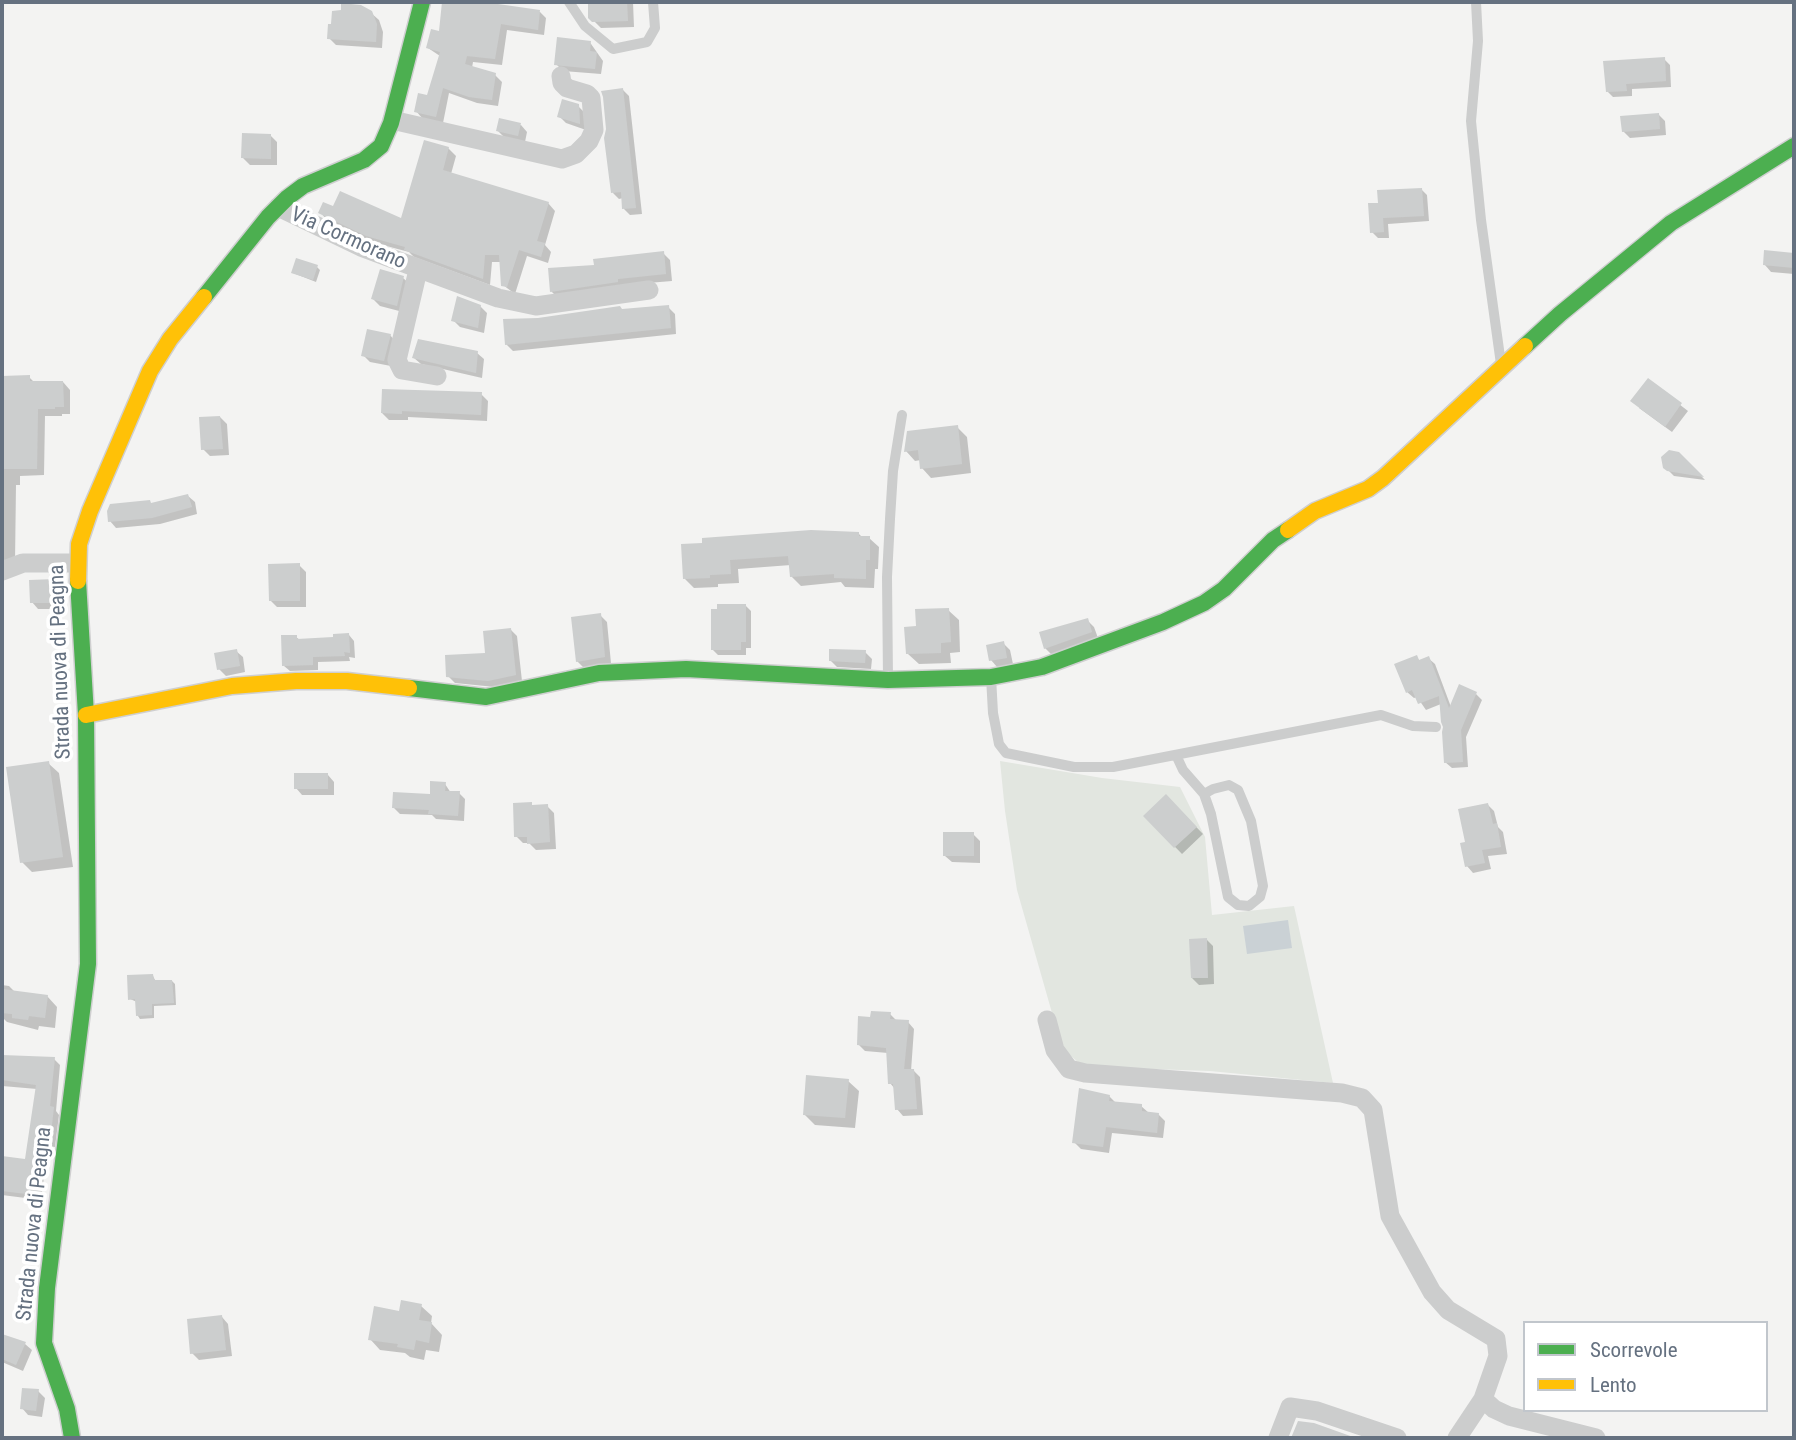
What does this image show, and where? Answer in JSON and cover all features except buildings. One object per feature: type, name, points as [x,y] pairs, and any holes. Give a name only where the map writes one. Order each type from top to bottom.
[{"type":"street","name":"Strada nuova di Peagna","points":[[72,1438],[67,1409],[44,1343],[88,964],[86,715],[77,563],[79,544],[90,511],[150,371],[160,354],[278,207],[303,186],[363,160],[381,146],[392,120],[422,2]]},
{"type":"street","points":[[392,120],[562,159],[576,154],[589,141],[594,130],[591,98],[587,94],[567,88],[562,83],[561,75]]},
{"type":"street","points":[[86,715],[232,687],[296,681],[347,681],[486,696],[599,673],[636,670],[686,669],[888,680],[991,677],[1042,667],[1163,622],[1204,603],[1224,589],[1273,540],[1315,512],[1368,489],[1383,478],[1560,314],[1671,223],[1794,145]]},
{"type":"street","name":"Via Cormorano","points":[[278,207],[361,247],[498,298],[536,306],[649,290]]},
{"type":"street","name":"Via Cormorano","points":[[418,270],[397,360],[402,370],[437,376]]},
{"type":"street","points":[[2,571],[23,563],[77,563]]},
{"type":"street","points":[[1048,1020],[1055,1049],[1069,1069],[1077,1071],[1342,1093],[1362,1098],[1373,1110],[1390,1216],[1432,1292],[1448,1310],[1496,1339],[1498,1356],[1483,1399],[1457,1438]]},
{"type":"street","points":[[1483,1399],[1493,1409],[1509,1416],[1597,1438]]},
{"type":"street","points":[[1278,1438],[1290,1407],[1317,1411],[1397,1438]]},
{"type":"lane","points":[[569,2],[585,26],[613,49],[647,42],[655,29],[653,2]]},
{"type":"lane","points":[[1475,2],[1478,41],[1471,121],[1481,220],[1502,368]]},
{"type":"lane","points":[[888,680],[887,577],[890,519],[893,471],[902,415]]},
{"type":"lane","points":[[991,677],[993,713],[999,744],[1006,753],[1074,766],[1113,768],[1381,715],[1413,726],[1436,727]]},
{"type":"lane","points":[[1176,755],[1183,769],[1204,794],[1211,814],[1228,897],[1238,905],[1249,906],[1260,897],[1263,886],[1251,821],[1238,790],[1229,785],[1204,794]]},
{"type":"shaded area","points":[[1000,761],[1102,778],[1180,787],[1205,837],[1212,915],[1294,906],[1333,1083],[1210,1071],[1094,1067],[1081,1065],[1069,1054],[1060,1041],[1017,890]]},
{"type":"shaded area","points":[[1288,920],[1292,948],[1247,954],[1243,926]]},
{"type":"traffic: fast","points":[[204,297],[268,217],[287,198],[303,186],[364,160],[381,146],[391,123],[422,2]]},
{"type":"traffic: fast","points":[[1525,346],[1671,223],[1794,146]]},
{"type":"traffic: fast","points":[[409,688],[486,697],[599,673],[686,669],[888,680],[991,677],[1042,667],[1163,622],[1204,603],[1224,589],[1273,540],[1288,530]]},
{"type":"traffic: fast","points":[[72,1438],[67,1409],[44,1343],[47,1288],[88,964],[86,715],[78,581]]},
{"type":"traffic: slow","points":[[78,581],[79,544],[90,511],[150,371],[170,339],[204,297]]},
{"type":"traffic: slow","points":[[1288,530],[1315,511],[1368,489],[1383,478],[1525,346]]},
{"type":"traffic: slow","points":[[86,715],[232,686],[296,681],[347,681],[409,688]]}]
